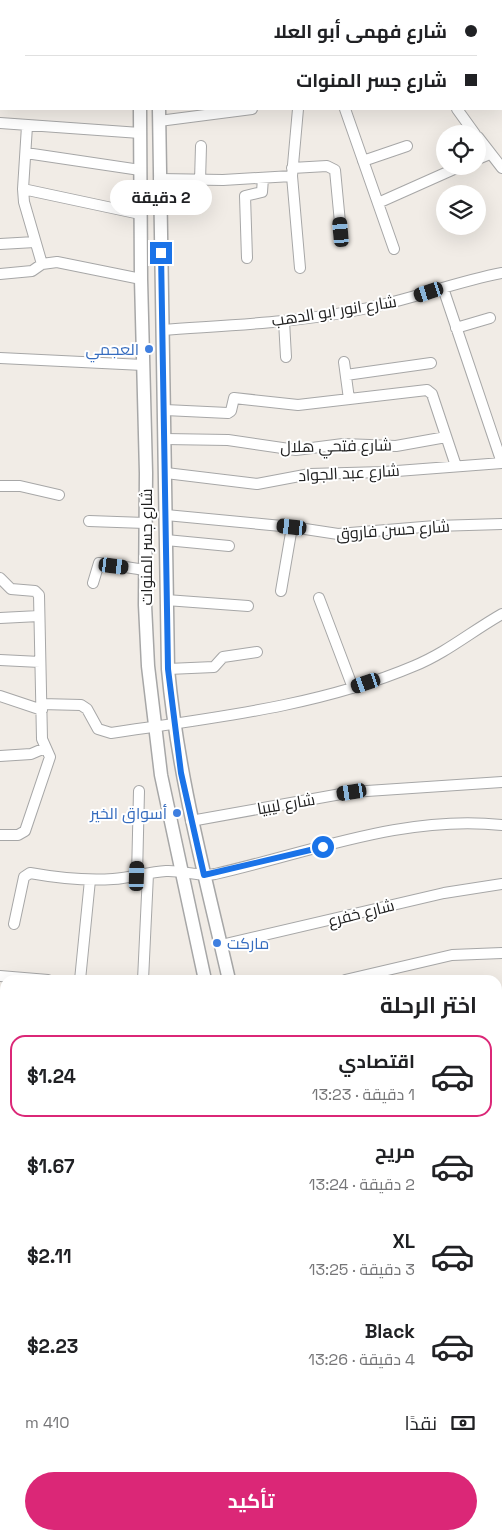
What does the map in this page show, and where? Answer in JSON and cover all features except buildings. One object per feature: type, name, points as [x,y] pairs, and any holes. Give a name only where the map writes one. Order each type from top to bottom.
[{"type":"street","name":"شارع جسر المنوات","points":[[140,110],[140,279],[146,473],[145,570],[147,650],[154,727],[163,785],[205,975]]},
{"type":"street","points":[[159,115],[236,110]]},
{"type":"street","points":[[298,110],[292,172],[300,268]]},
{"type":"street","points":[[345,110],[394,249]]},
{"type":"street","points":[[458,110],[469,125]]},
{"type":"street","name":"شارع جسر المنوات","points":[[159,115],[168,669],[174,723],[191,821],[228,975]]},
{"type":"street","points":[[0,123],[140,133]]},
{"type":"street","points":[[27,126],[23,189],[26,214],[42,264]]},
{"type":"street","points":[[200,181],[201,146]]},
{"type":"street","points":[[363,161],[407,146]]},
{"type":"street","points":[[486,149],[502,168]]},
{"type":"street","points":[[26,153],[140,170]]},
{"type":"street","points":[[486,156],[490,154]]},
{"type":"street","points":[[160,179],[200,181],[263,178],[327,166],[335,170],[341,232]]},
{"type":"street","points":[[378,203],[441,175]]},
{"type":"street","points":[[247,258],[245,196],[262,192],[263,178]]},
{"type":"street","points":[[23,189],[140,214]]},
{"type":"street","points":[[0,244],[35,242]]},
{"type":"street","points":[[0,274],[32,271],[48,262],[72,264],[140,279]]},
{"type":"street","name":"شارع انور ابو الدهب","points":[[162,330],[284,320],[362,310],[402,301],[502,273]]},
{"type":"street","points":[[443,288],[502,463]]},
{"type":"street","points":[[456,328],[490,318]]},
{"type":"street","points":[[284,320],[286,357]]},
{"type":"street","points":[[0,358],[143,365]]},
{"type":"street","points":[[344,362],[349,399]]},
{"type":"street","points":[[346,376],[431,363]]},
{"type":"street","points":[[165,410],[230,413],[232,399],[236,398],[298,405],[427,390],[432,394],[456,466]]},
{"type":"street","name":"شارع فتحي هلال","points":[[165,440],[234,440],[296,450],[343,444],[396,446],[446,436]]},
{"type":"street","name":"شارع عبد الجواد","points":[[166,474],[257,484],[310,474],[384,472],[502,463]]},
{"type":"street","points":[[0,486],[20,486],[59,495]]},
{"type":"street","name":"شارع حسن فاروق","points":[[166,515],[292,527],[338,534],[434,526],[502,524]]},
{"type":"street","points":[[89,521],[145,523]]},
{"type":"street","points":[[281,591],[292,527]]},
{"type":"street","points":[[166,540],[229,546]]},
{"type":"street","points":[[93,583],[98,564],[145,570]]},
{"type":"street","points":[[0,578],[11,589],[37,592],[42,739],[48,752],[49,763],[25,831],[18,835],[0,835]]},
{"type":"street","points":[[319,598],[353,688]]},
{"type":"street","points":[[166,600],[248,606]]},
{"type":"street","points":[[0,696],[42,707],[81,705],[87,709],[98,729],[103,732],[111,733],[154,727],[281,705],[353,688],[429,660],[502,614]]},
{"type":"street","points":[[0,618],[39,616]]},
{"type":"street","points":[[168,669],[214,668],[223,657],[257,652]]},
{"type":"street","points":[[0,660],[40,662]]},
{"type":"street","points":[[0,756],[31,754],[45,748]]},
{"type":"street","name":"شارع ليبيا","points":[[191,821],[352,792],[502,782]]},
{"type":"street","points":[[139,791],[143,975]]},
{"type":"street","points":[[14,924],[26,874],[90,880],[142,875],[167,870],[204,875],[402,830],[453,824],[502,825]]},
{"type":"street","points":[[80,975],[90,880]]},
{"type":"street","name":"شارع خفرع","points":[[221,945],[444,893],[502,884]]},
{"type":"street","points":[[366,975],[452,954],[502,954]]},
{"type":"place","name":"العجمي","points":[[149,349]]},
{"type":"place","name":"أسواق الخير","points":[[177,813]]},
{"type":"place","name":"ماركت","points":[[217,943]]},
{"type":"route","points":[[161,253],[168,669],[181,773],[204,875],[323,847]]}]
